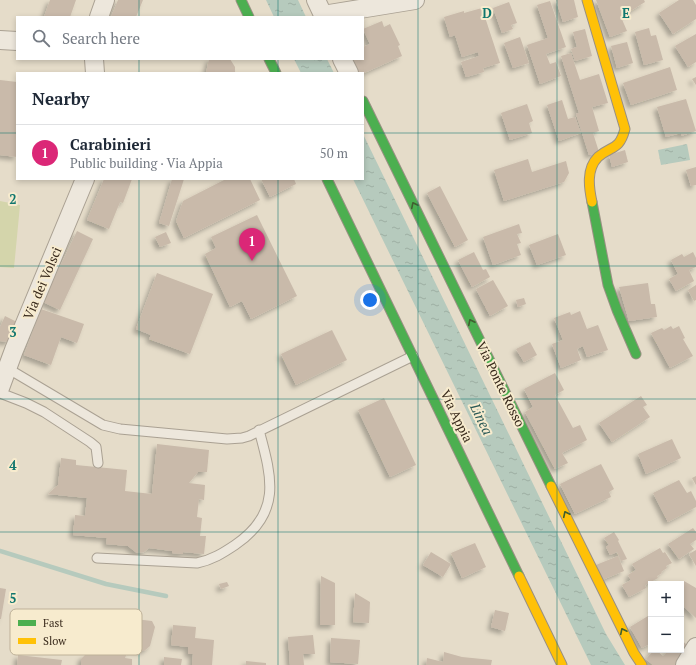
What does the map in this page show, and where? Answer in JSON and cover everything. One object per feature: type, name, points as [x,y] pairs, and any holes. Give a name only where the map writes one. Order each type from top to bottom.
[{"type":"street","points":[[99,16],[105,0]]},
{"type":"street","points":[[241,0],[249,16]]},
{"type":"street","points":[[321,11],[415,0]]},
{"type":"street","points":[[587,0],[625,129],[621,142],[612,149],[601,154],[592,163],[589,174],[589,189],[608,285],[616,310],[636,354]]},
{"type":"street","points":[[0,40],[16,41]]},
{"type":"street","points":[[94,60],[95,72]]},
{"type":"street","points":[[270,60],[276,72]]},
{"type":"street","points":[[342,60],[348,72]]},
{"type":"street","name":"Via Ponte Rosso","points":[[364,103],[518,419],[634,653],[642,665]]},
{"type":"street","name":"Via dei Volsci","points":[[0,388],[7,368],[7,349],[85,180]]},
{"type":"street","name":"Via Appia","points":[[328,180],[416,355],[562,665]]},
{"type":"street","points":[[685,665],[696,647]]},
{"type":"lane","points":[[7,368],[95,422],[111,428],[227,440],[242,438],[416,355]]},
{"type":"lane","points":[[0,393],[44,412],[90,442],[96,447],[98,463]]},
{"type":"lane","points":[[96,558],[197,563],[212,559],[247,537],[261,520],[266,509],[270,492],[268,465],[259,430]]},
{"type":"green space","points":[[0,201],[20,205],[14,268],[0,267]]},
{"type":"water","points":[[266,0],[298,0],[306,16],[274,16]]},
{"type":"water","points":[[294,60],[328,60],[334,72],[300,72]]},
{"type":"water","name":"Linea","points":[[364,136],[606,634],[625,665],[591,665],[353,180],[364,180]]},
{"type":"water","points":[[687,144],[690,160],[661,165],[658,150]]},
{"type":"building","points":[[50,0],[76,0],[70,16],[44,16]]},
{"type":"building","points":[[118,0],[143,0],[136,16],[111,16]]},
{"type":"building","points":[[556,0],[574,0],[578,17],[563,22]]},
{"type":"building","points":[[596,0],[644,0],[645,2],[621,17],[627,31],[610,37]]},
{"type":"building","points":[[679,0],[693,0],[696,5],[696,19],[673,34],[659,13]]},
{"type":"building","points":[[550,1],[566,47],[546,54],[550,64],[556,62],[561,76],[540,84],[527,45],[548,38],[537,5]]},
{"type":"building","points":[[509,2],[517,23],[511,25],[513,29],[502,33],[493,8]]},
{"type":"building","points":[[482,8],[500,63],[483,68],[484,72],[466,77],[461,62],[479,56],[478,52],[462,57],[455,35],[450,37],[444,17],[464,11],[464,13]]},
{"type":"building","points":[[382,21],[384,27],[390,24],[400,45],[398,46],[402,56],[364,73],[359,72],[353,60],[364,60],[364,47],[370,44],[364,29]]},
{"type":"building","points":[[649,28],[651,36],[656,35],[663,60],[644,65],[635,32]]},
{"type":"building","points":[[585,29],[592,56],[575,61],[571,49],[577,47],[573,32]]},
{"type":"building","points":[[696,34],[696,62],[688,67],[675,46]]},
{"type":"building","points":[[520,37],[529,63],[513,68],[504,43]]},
{"type":"building","points":[[627,42],[633,63],[617,68],[611,46]]},
{"type":"building","points":[[571,53],[580,80],[599,74],[608,103],[592,107],[599,131],[593,133],[599,152],[589,155],[576,114],[579,113],[561,56]]},
{"type":"building","points":[[209,60],[231,60],[235,67],[235,72],[206,72]]},
{"type":"building","points":[[670,67],[677,90],[631,105],[623,83]]},
{"type":"building","points":[[696,77],[696,85],[692,79]]},
{"type":"building","points":[[0,80],[16,82],[16,157],[0,155]]},
{"type":"building","points":[[686,99],[696,131],[681,136],[681,133],[666,137],[657,107]]},
{"type":"building","points":[[562,100],[568,119],[575,117],[581,133],[559,141],[547,105]]},
{"type":"building","points":[[527,104],[533,121],[529,123],[532,133],[510,140],[501,113]]},
{"type":"building","points":[[625,150],[628,162],[612,167],[609,155]]},
{"type":"building","points":[[528,159],[532,172],[566,161],[569,173],[564,182],[504,201],[494,170]]},
{"type":"building","points":[[696,167],[696,185],[691,186],[686,170]]},
{"type":"building","points":[[104,180],[132,180],[123,203],[120,202],[109,229],[87,220]]},
{"type":"building","points":[[172,180],[184,180],[169,226],[159,223]]},
{"type":"building","points":[[224,180],[250,180],[260,200],[184,238],[176,221],[183,201]]},
{"type":"building","points":[[262,180],[294,180],[296,184],[270,197]]},
{"type":"building","points":[[440,186],[468,240],[455,247],[427,193]]},
{"type":"building","points":[[257,215],[297,296],[251,319],[242,301],[230,307],[205,254],[216,248],[211,237]]},
{"type":"building","points":[[519,224],[522,233],[517,234],[521,243],[517,244],[521,255],[493,265],[483,237]]},
{"type":"building","points":[[77,231],[93,239],[60,310],[43,302]]},
{"type":"building","points":[[166,232],[171,243],[160,247],[155,237]]},
{"type":"building","points":[[558,234],[566,255],[537,265],[529,245]]},
{"type":"building","points":[[474,252],[483,270],[486,269],[490,277],[472,287],[458,260]]},
{"type":"building","points":[[693,252],[696,258],[696,267],[689,270],[694,281],[676,291],[669,279],[678,274],[671,260],[682,254],[684,257]]},
{"type":"building","points":[[157,273],[213,294],[190,354],[149,339],[151,335],[136,329]]},
{"type":"building","points":[[493,280],[508,306],[490,316],[476,289]]},
{"type":"building","points":[[648,283],[651,304],[655,304],[657,317],[629,321],[619,287]]},
{"type":"building","points":[[696,285],[696,300],[694,301],[688,290]]},
{"type":"building","points":[[524,298],[526,304],[518,307],[516,300]]},
{"type":"building","points":[[41,309],[84,324],[77,343],[61,337],[51,365],[24,355]]},
{"type":"building","points":[[580,311],[587,329],[598,325],[608,350],[587,357],[583,346],[577,349],[581,360],[561,368],[552,344],[563,340],[554,318],[570,312],[571,315]]},
{"type":"building","points":[[5,316],[17,322],[9,342],[0,341],[0,327]]},
{"type":"building","points":[[671,326],[673,329],[679,326],[685,338],[683,339],[693,356],[670,368],[651,333],[662,328],[664,330]]},
{"type":"building","points":[[332,330],[347,360],[296,385],[281,354]]},
{"type":"building","points":[[530,342],[537,355],[524,362],[516,349]]},
{"type":"building","points":[[555,373],[564,390],[555,395],[573,428],[580,425],[587,440],[562,453],[568,463],[555,469],[525,412],[533,407],[524,389]]},
{"type":"building","points":[[641,396],[647,405],[643,407],[650,417],[612,442],[599,423]]},
{"type":"building","points":[[384,398],[416,465],[390,477],[358,410]]},
{"type":"building","points":[[672,439],[681,458],[646,474],[638,454]]},
{"type":"building","points":[[157,444],[209,450],[207,472],[198,472],[189,483],[205,485],[204,500],[199,499],[197,517],[202,518],[200,536],[206,536],[204,554],[183,552],[183,554],[172,553],[172,551],[149,548],[144,552],[137,553],[128,546],[106,544],[107,538],[73,535],[75,515],[85,516],[87,498],[48,494],[58,485],[61,458],[76,460],[76,465],[127,470],[125,491],[152,494]]},
{"type":"building","points":[[601,464],[614,489],[609,492],[611,497],[575,514],[560,484]]},
{"type":"building","points":[[696,476],[696,485],[692,478]]},
{"type":"building","points":[[679,480],[687,493],[691,491],[696,501],[696,507],[668,522],[653,493]]},
{"type":"building","points":[[693,528],[696,532],[696,540],[690,544],[694,549],[679,559],[668,544]]},
{"type":"building","points":[[614,532],[627,559],[621,561],[617,552],[610,555],[606,547],[609,545],[604,538]]},
{"type":"building","points":[[475,543],[486,567],[462,578],[451,553]]},
{"type":"building","points":[[660,548],[663,553],[665,552],[672,563],[666,566],[667,568],[657,576],[658,578],[652,581],[648,581],[648,583],[645,585],[646,588],[629,597],[622,585],[631,580],[628,575],[636,570],[632,564]]},
{"type":"building","points":[[696,550],[696,566],[689,554]]},
{"type":"building","points":[[431,552],[451,564],[443,577],[423,565]]},
{"type":"building","points":[[618,556],[624,571],[602,580],[596,565]]},
{"type":"building","points":[[321,576],[335,583],[335,625],[320,625]]},
{"type":"building","points":[[684,581],[696,588],[696,618],[684,607]]},
{"type":"building","points":[[227,582],[229,586],[221,589],[219,584]]},
{"type":"building","points":[[0,588],[6,589],[1,619],[0,619]]},
{"type":"building","points":[[355,593],[370,602],[369,623],[353,622]]},
{"type":"building","points":[[495,610],[509,613],[505,631],[491,627]]},
{"type":"building","points":[[648,616],[648,645],[642,648],[630,627]]},
{"type":"building","points":[[142,620],[152,621],[155,627],[150,646],[142,651]]},
{"type":"building","points":[[173,625],[196,627],[195,638],[214,640],[212,665],[192,665],[193,654],[188,654],[188,647],[171,645]]},
{"type":"building","points":[[313,635],[315,654],[303,654],[304,665],[290,665],[288,637]]},
{"type":"building","points":[[331,638],[360,640],[358,664],[330,662]]},
{"type":"building","points":[[684,642],[691,648],[677,665],[653,665],[646,659],[651,653],[660,653],[663,656],[666,653],[684,653]]},
{"type":"building","points":[[444,652],[462,657],[492,660],[491,665],[426,665],[427,658],[443,662]]},
{"type":"building","points":[[18,655],[62,660],[61,665],[17,665]]},
{"type":"building","points":[[85,655],[126,655],[125,658],[132,659],[132,665],[81,665],[81,659]]},
{"type":"building","points":[[164,657],[182,659],[181,665],[164,665]]},
{"type":"building","points":[[246,661],[266,663],[266,665],[246,665]]},
{"type":"waterway","points":[[0,551],[106,584],[166,596]]},
{"type":"traffic: fast","points":[[241,0],[249,16]]},
{"type":"traffic: fast","points":[[270,60],[276,72]]},
{"type":"traffic: fast","points":[[364,103],[551,486]]},
{"type":"traffic: fast","points":[[327,180],[519,576]]},
{"type":"traffic: fast","points":[[592,202],[608,285],[636,354]]},
{"type":"traffic: slow","points":[[587,0],[625,129],[618,144],[603,153],[594,162],[589,179],[592,202]]},
{"type":"traffic: slow","points":[[551,486],[634,653],[642,665]]},
{"type":"traffic: slow","points":[[519,576],[562,665]]},
{"type":"place","name":"Carabinieri","points":[[252,261]]}]
